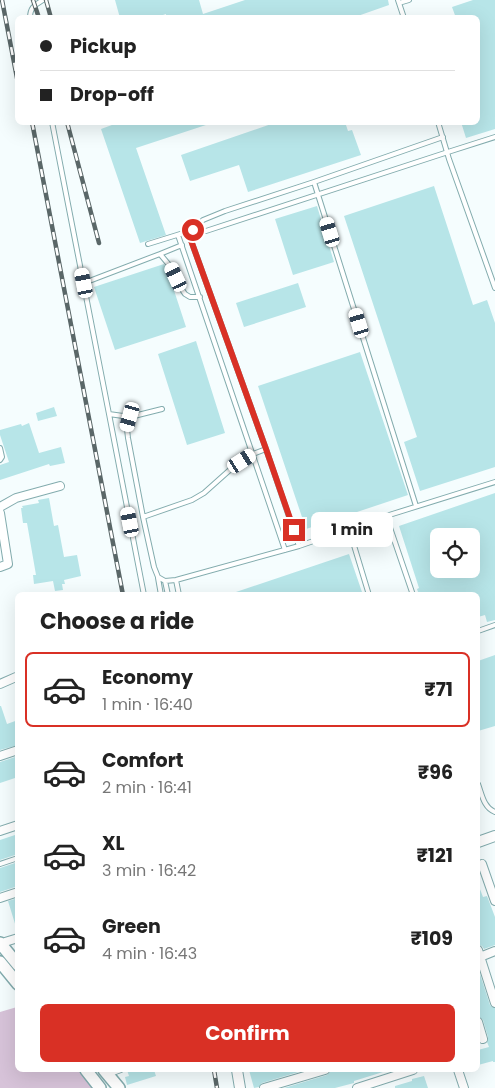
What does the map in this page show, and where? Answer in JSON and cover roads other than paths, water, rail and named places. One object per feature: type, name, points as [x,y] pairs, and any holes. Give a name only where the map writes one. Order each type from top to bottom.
[{"type":"main road","points":[[2,941],[15,955]]},
{"type":"main road","points":[[2,941],[15,960]]},
{"type":"main road","points":[[0,955],[15,972]]},
{"type":"main road","points":[[0,962],[15,980]]},
{"type":"main road","points":[[88,1072],[100,1088]]},
{"type":"main road","points":[[95,1072],[107,1088]]},
{"type":"main road","points":[[104,1072],[113,1088]]},
{"type":"main road","points":[[104,1072],[119,1088]]},
{"type":"street","points":[[0,507],[16,498],[60,486]]},
{"type":"street","points":[[0,513],[8,564],[0,567]]},
{"type":"street","points":[[0,684],[15,677]]},
{"type":"street","points":[[0,756],[15,751]]},
{"type":"street","points":[[0,831],[15,825]]},
{"type":"street","points":[[480,841],[495,836]]},
{"type":"street","points":[[480,865],[482,864],[495,901]]},
{"type":"street","points":[[0,898],[15,893]]},
{"type":"street","points":[[2,941],[15,939]]},
{"type":"street","points":[[480,953],[495,951]]},
{"type":"street","points":[[480,956],[495,1003]]},
{"type":"street","points":[[480,1028],[484,1040]]},
{"type":"street","points":[[237,1072],[240,1088]]},
{"type":"street","points":[[264,1088],[318,1072]]},
{"type":"street","points":[[357,1088],[407,1072]]},
{"type":"street","points":[[459,1072],[464,1088]]},
{"type":"lane","points":[[30,15],[30,11],[35,5],[44,0]]},
{"type":"lane","points":[[403,15],[399,2],[409,0]]},
{"type":"lane","points":[[53,125],[143,592]]},
{"type":"lane","points":[[439,125],[495,288]]},
{"type":"lane","points":[[148,244],[193,230],[203,220],[443,137]]},
{"type":"lane","points":[[193,230],[206,231],[495,137]]},
{"type":"lane","points":[[314,182],[416,506]]},
{"type":"lane","points":[[188,232],[299,546]]},
{"type":"lane","points":[[178,235],[285,550]]},
{"type":"lane","points":[[84,283],[182,245]]},
{"type":"lane","points":[[160,254],[170,266],[185,294],[200,297]]},
{"type":"lane","points":[[109,414],[130,417],[162,409]]},
{"type":"lane","points":[[130,417],[127,429],[128,438],[143,517],[160,592]]},
{"type":"lane","points":[[0,448],[2,457],[0,460]]},
{"type":"lane","points":[[143,517],[192,500],[204,493],[232,468],[253,454],[266,449]]},
{"type":"lane","points":[[158,577],[165,581],[176,580],[285,550],[416,506],[495,482]]},
{"type":"lane","points":[[386,516],[412,592]]},
{"type":"lane","points":[[349,529],[368,592]]},
{"type":"lane","points":[[176,580],[178,592]]},
{"type":"lane","points":[[165,581],[167,592]]},
{"type":"lane","points":[[480,630],[495,625]]},
{"type":"lane","points":[[480,790],[486,807],[495,812]]},
{"type":"lane","points":[[0,864],[15,859]]},
{"type":"railway","points":[[2,0],[15,67]]},
{"type":"railway","points":[[33,0],[38,15]]},
{"type":"railway","points":[[46,0],[50,15]]},
{"type":"railway","points":[[33,125],[122,592]]},
{"type":"railway","points":[[68,125],[99,243]]},
{"type":"railway","points":[[214,1072],[217,1088]]}]
